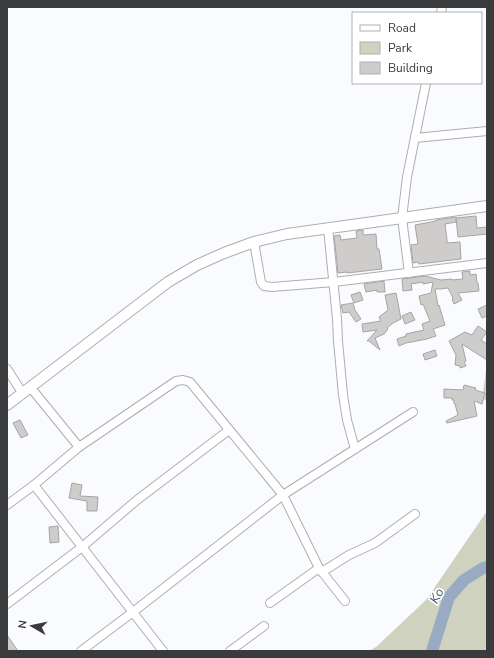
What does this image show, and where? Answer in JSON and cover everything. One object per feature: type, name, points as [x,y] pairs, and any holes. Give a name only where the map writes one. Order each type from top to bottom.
[{"type":"main road","points":[[7,405],[168,282],[197,265],[224,253],[254,242],[287,234],[487,206]]},
{"type":"street","points":[[409,273],[402,218],[407,177],[426,84]]},
{"type":"street","points":[[415,138],[487,131]]},
{"type":"street","points":[[328,228],[343,395],[347,420],[355,449]]},
{"type":"street","points":[[254,242],[261,282],[264,286],[272,287],[334,282],[487,263]]},
{"type":"street","points":[[7,369],[79,447]]},
{"type":"street","points":[[7,505],[34,485],[79,447],[176,381],[183,380],[190,382],[283,496],[320,570],[345,601]]},
{"type":"street","points":[[81,651],[283,496],[413,412]]},
{"type":"street","points":[[7,604],[82,547],[137,500],[229,430]]},
{"type":"street","points":[[34,485],[163,651]]},
{"type":"street","points":[[270,602],[320,570],[374,543],[415,514]]},
{"type":"street","points":[[230,651],[264,626]]},
{"type":"green space","points":[[487,369],[487,401],[482,398]]},
{"type":"green space","points":[[487,511],[487,651],[369,651],[376,647],[426,600]]},
{"type":"building","points":[[476,216],[477,228],[487,227],[487,234],[458,237],[456,218]]},
{"type":"building","points":[[456,217],[456,222],[445,224],[447,243],[460,242],[461,259],[419,264],[418,262],[413,263],[411,245],[418,244],[415,225]]},
{"type":"building","points":[[363,230],[363,235],[376,234],[377,249],[379,249],[382,269],[338,273],[334,236],[340,235],[341,240],[357,238],[356,231]]},
{"type":"building","points":[[470,271],[470,275],[476,274],[479,291],[458,293],[462,300],[454,304],[448,288],[435,289],[438,306],[439,305],[445,325],[433,329],[436,336],[399,346],[397,339],[406,336],[406,334],[424,330],[422,324],[430,321],[423,304],[421,305],[419,296],[431,293],[433,282],[411,284],[412,290],[403,291],[402,279],[425,276],[441,280],[463,279],[462,272]]},
{"type":"building","points":[[384,281],[385,292],[377,292],[377,290],[366,292],[364,284]]},
{"type":"building","points":[[360,292],[363,300],[354,303],[351,295]]},
{"type":"building","points":[[396,293],[401,319],[387,328],[388,329],[384,334],[375,338],[380,350],[367,341],[377,330],[363,332],[362,324],[381,321],[379,317],[388,310],[385,295]]},
{"type":"building","points":[[353,303],[355,310],[361,319],[356,322],[349,312],[343,313],[341,305]]},
{"type":"building","points":[[487,305],[487,316],[482,318],[478,309]]},
{"type":"building","points":[[411,312],[415,320],[405,324],[402,316]]},
{"type":"building","points":[[478,326],[487,332],[481,340],[487,344],[487,360],[462,344],[466,361],[464,362],[466,366],[460,368],[460,366],[455,365],[456,355],[449,341],[465,332],[472,335]]},
{"type":"building","points":[[435,350],[437,356],[425,360],[423,354]]},
{"type":"building","points":[[464,385],[476,388],[475,390],[485,393],[482,404],[474,401],[477,416],[447,423],[446,421],[458,415],[454,400],[452,400],[452,398],[444,398],[444,389],[463,390]]},
{"type":"building","points":[[20,420],[28,435],[21,438],[13,423]]},
{"type":"building","points":[[72,483],[82,485],[80,496],[98,497],[97,511],[87,511],[87,501],[69,498]]},
{"type":"building","points":[[58,526],[59,542],[50,543],[49,527]]},
{"type":"building","points":[[7,635],[18,651],[9,651],[7,649]]},
{"type":"waterway","name":"Ko","points":[[432,651],[449,597],[464,580],[487,567]]}]
